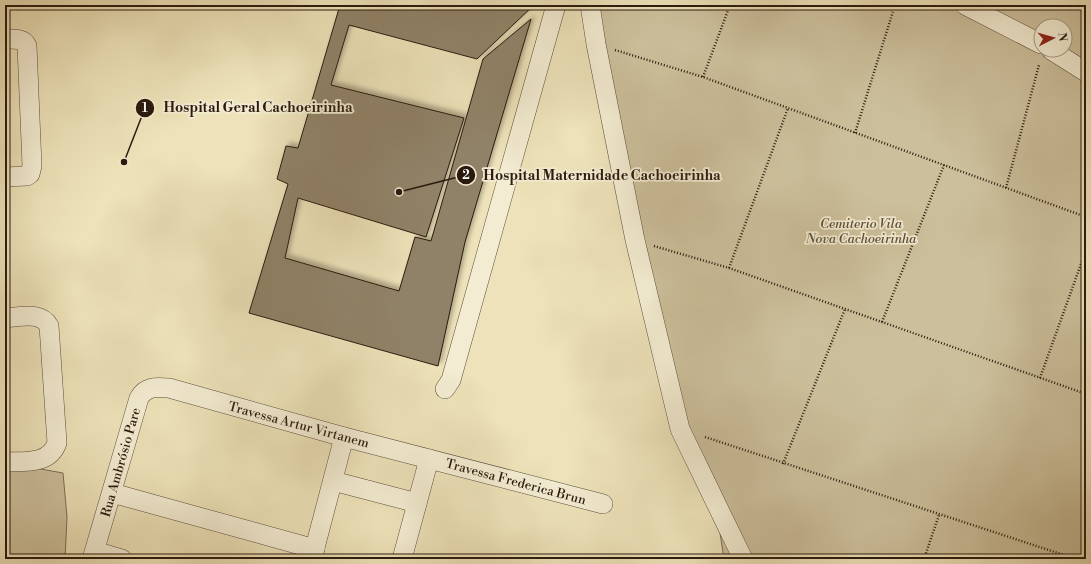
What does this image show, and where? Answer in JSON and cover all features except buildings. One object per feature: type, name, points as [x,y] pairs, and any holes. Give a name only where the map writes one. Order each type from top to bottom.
[{"type":"street","points":[[445,389],[448,387],[453,373],[556,5]]},
{"type":"street","points":[[590,5],[596,44],[635,240],[680,429],[743,559]]},
{"type":"street","points":[[965,5],[1033,44]]},
{"type":"street","points":[[5,39],[21,40],[26,42],[27,46],[32,166],[30,174],[27,176],[5,178]]},
{"type":"street","points":[[1059,58],[1086,72]]},
{"type":"street","points":[[5,318],[39,317],[46,321],[49,326],[57,443],[54,450],[48,457],[42,460],[5,462]]},
{"type":"street","name":"Rua Ambrósio Pare","points":[[94,555],[139,398],[147,389],[154,387],[169,388]]},
{"type":"street","name":"Travessa Artur Virtanem","points":[[169,388],[429,459]]},
{"type":"street","points":[[112,493],[313,554],[344,437]]},
{"type":"street","points":[[402,559],[429,459]]},
{"type":"street","name":"Travessa Frederica Brun","points":[[429,459],[603,504]]},
{"type":"street","points":[[333,481],[417,503]]},
{"type":"street","points":[[94,555],[122,559]]},
{"type":"path","points":[[703,77],[730,5]]},
{"type":"path","points":[[855,133],[895,5]]},
{"type":"path","points":[[596,44],[703,77],[1086,217]]},
{"type":"path","points":[[1006,188],[1042,58]]},
{"type":"path","points":[[729,268],[788,108]]},
{"type":"path","points":[[882,322],[944,165]]},
{"type":"path","points":[[635,240],[729,268],[1086,394]]},
{"type":"path","points":[[1040,378],[1086,250]]},
{"type":"path","points":[[783,464],[845,309]]},
{"type":"path","points":[[680,429],[1076,559]]},
{"type":"path","points":[[924,559],[940,515]]},
{"type":"green space","name":"Cemiterio Vila Nova Cachoeirinha","points":[[586,5],[1086,5],[1086,559],[724,559],[720,533],[686,459]]},
{"type":"green space","points":[[35,468],[63,473],[67,517],[65,559],[5,559],[5,469]]},
{"type":"place","name":"Hospital Geral Cachoeirinha","points":[[124,162]]},
{"type":"place","name":"Hospital Maternidade Cachoeirinha","points":[[399,192]]}]
